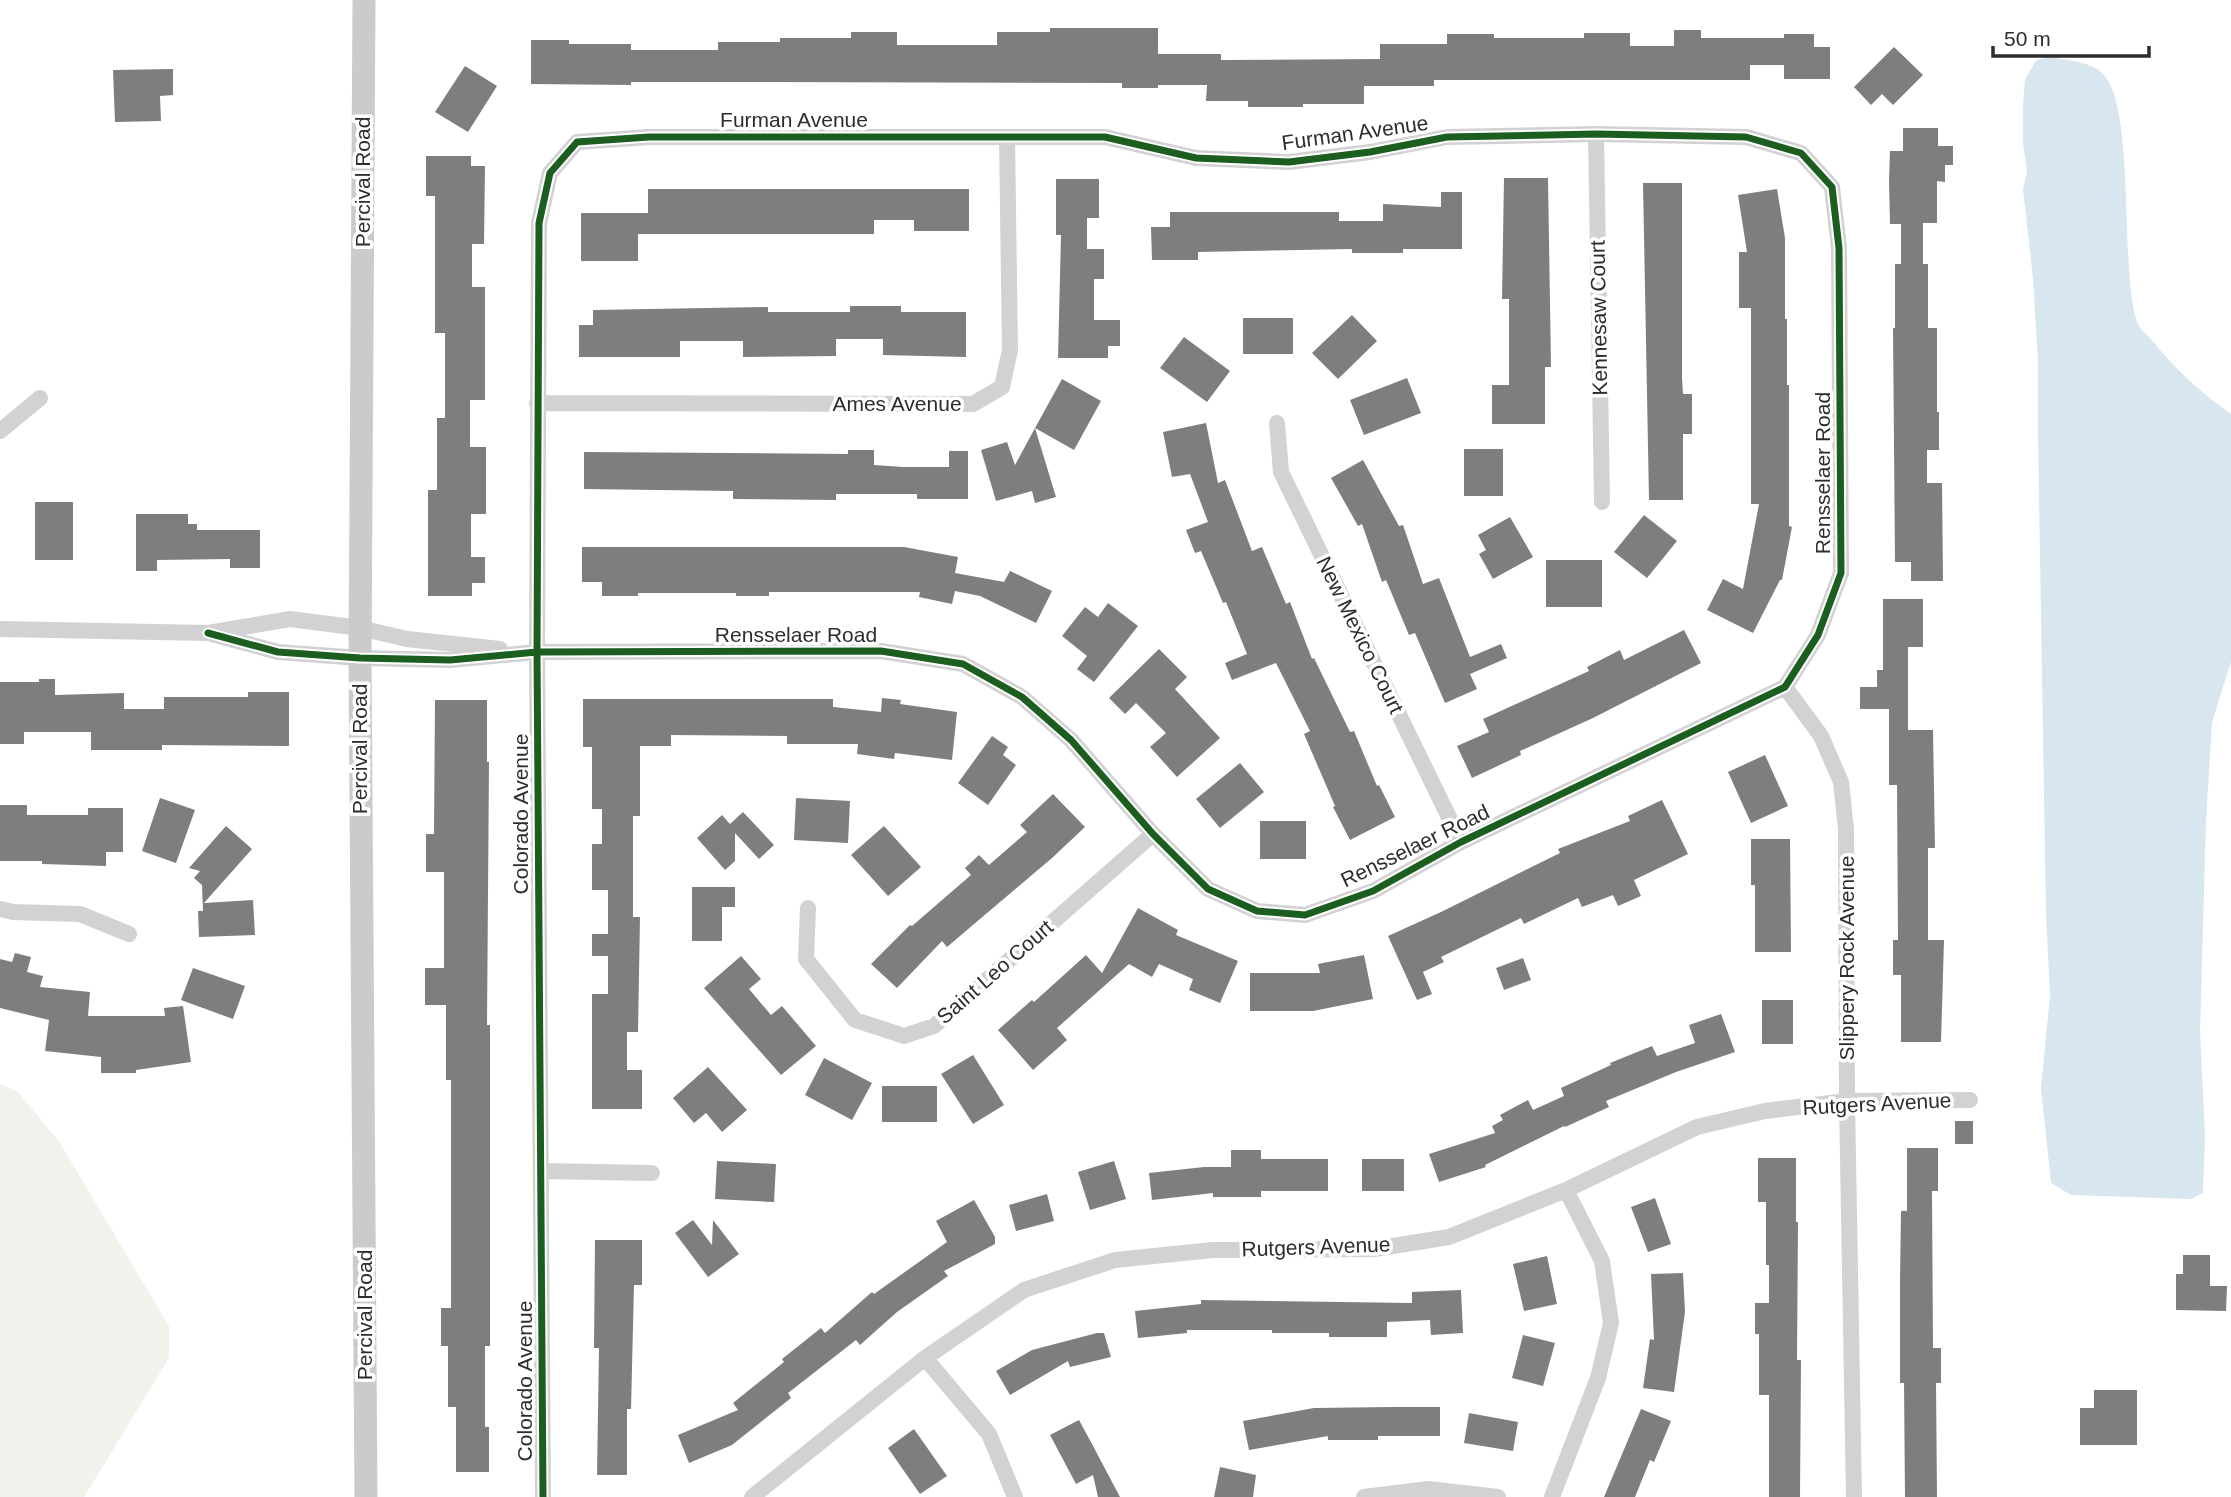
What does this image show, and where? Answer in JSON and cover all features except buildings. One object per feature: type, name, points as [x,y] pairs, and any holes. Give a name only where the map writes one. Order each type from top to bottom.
[{"type":"street","name":"Percival Road","points":[[364,0],[360,658],[366,1497]]},
{"type":"street","name":"Furman Avenue","points":[[577,142],[649,137],[1105,137],[1196,158],[1289,163],[1370,152],[1447,137],[1596,134],[1746,136],[1801,153]]},
{"type":"street","name":"Kennesaw Court","points":[[1596,134],[1602,502]]},
{"type":"street","name":"Ames Avenue","points":[[537,403],[973,404],[1002,387],[1010,350],[1007,137]]},
{"type":"street","name":"Colorado Avenue","points":[[543,1497],[537,652],[539,223],[550,173],[577,142]]},
{"type":"street","name":"Rensselaer Road","points":[[208,633],[278,652],[360,658],[450,660],[537,652],[881,651],[963,664],[1022,697],[1071,740],[1153,834],[1208,889],[1258,911],[1305,915],[1373,891],[1461,842],[1785,687],[1818,635],[1841,573],[1839,248],[1832,187],[1801,153]]},
{"type":"street","points":[[0,431],[40,398]]},
{"type":"street","name":"New Mexico Court","points":[[1277,423],[1281,472],[1461,842]]},
{"type":"street","name":"Rensselaer Road","points":[[208,633],[290,619],[360,628],[407,639],[537,652]]},
{"type":"street","points":[[0,629],[208,633]]},
{"type":"street","name":"Slippery Rock Avenue","points":[[1785,687],[1821,736],[1841,782],[1846,830],[1847,1101],[1854,1497]]},
{"type":"street","name":"Saint Leo Court","points":[[808,908],[806,958],[855,1020],[904,1036],[934,1026],[1153,834]]},
{"type":"street","points":[[0,909],[13,912],[80,914],[129,934]]},
{"type":"street","name":"Rutgers Avenue","points":[[752,1497],[925,1359],[1024,1290],[1115,1260],[1213,1250],[1374,1249],[1449,1237],[1566,1190],[1697,1127],[1765,1111],[1847,1101],[1970,1100]]},
{"type":"street","points":[[541,1171],[652,1173]]},
{"type":"street","points":[[1552,1497],[1598,1378],[1611,1323],[1602,1261],[1566,1190]]},
{"type":"street","points":[[925,1359],[989,1434],[1015,1497]]},
{"type":"street","points":[[1364,1497],[1428,1489],[1499,1497]]},
{"type":"shaded area","points":[[2050,57],[2096,68],[2112,89],[2123,150],[2129,266],[2138,324],[2188,379],[2231,414],[2231,662],[2212,722],[2206,821],[2200,1032],[2205,1135],[2203,1193],[2191,1199],[2071,1195],[2051,1183],[2041,1088],[2050,995],[2046,914],[2038,362],[2033,278],[2023,189],[2027,172],[2023,143],[2025,80],[2036,60]]},
{"type":"shaded area","points":[[0,1084],[18,1092],[60,1143],[169,1326],[169,1358],[84,1497],[0,1497]]},
{"type":"cycle path","points":[[208,633],[278,652],[360,658],[450,660],[537,652],[881,651],[963,664],[1022,697],[1071,740],[1153,834],[1208,889],[1257,911],[1305,915],[1373,891],[1461,842],[1785,687],[1818,635],[1841,573],[1839,248],[1832,187],[1801,153],[1746,137],[1596,134],[1447,137],[1370,152],[1289,162],[1196,158],[1105,137],[649,137],[577,142],[550,173],[539,223],[537,652],[543,1497]]}]
